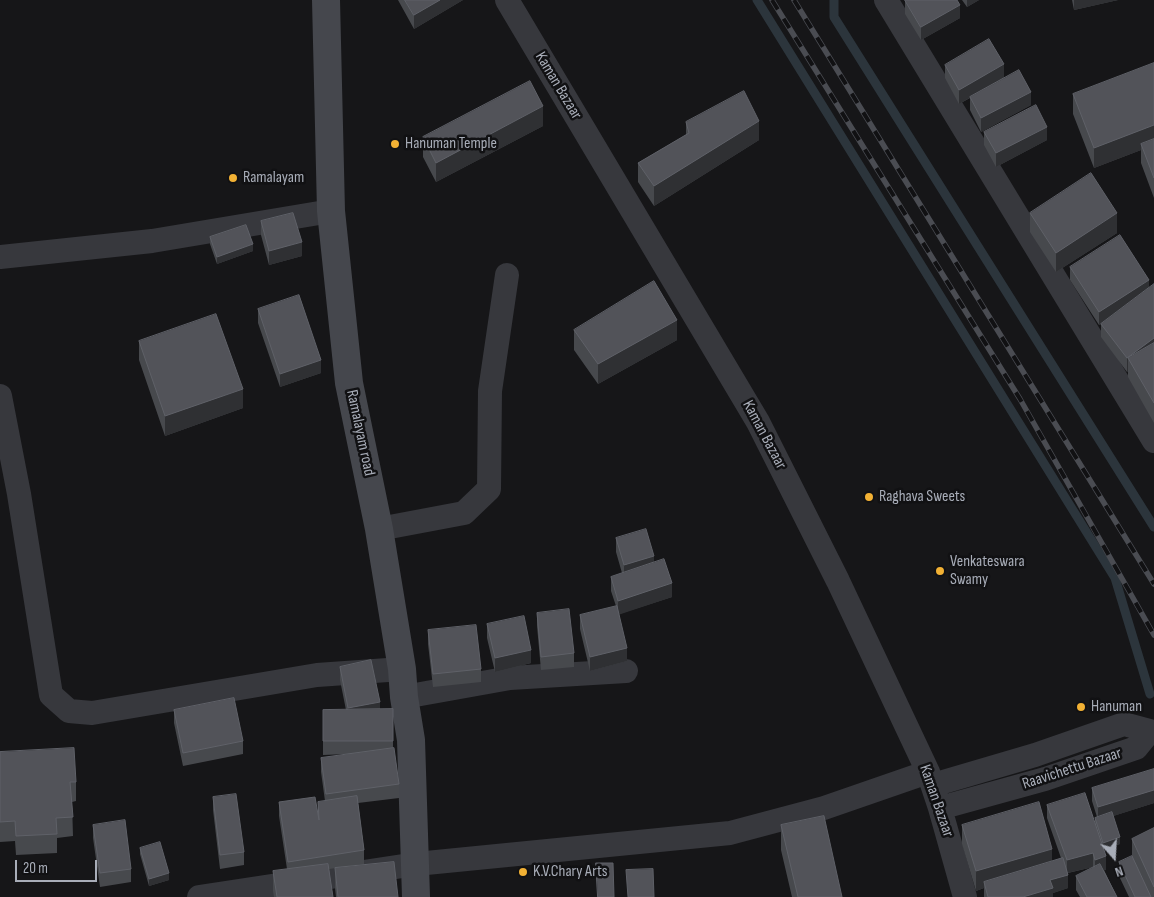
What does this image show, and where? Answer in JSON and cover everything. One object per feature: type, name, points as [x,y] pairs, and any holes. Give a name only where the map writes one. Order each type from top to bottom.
[{"type":"street","name":"Ramalayam road","points":[[326,0],[331,211],[349,383],[379,529],[402,669],[404,697],[411,740],[416,897]]},
{"type":"street","name":"Kaman Bazaar","points":[[507,0],[758,422],[838,581],[930,779],[965,897]]},
{"type":"street","points":[[886,0],[1154,441]]},
{"type":"street","points":[[0,257],[152,241],[331,211]]},
{"type":"street","points":[[379,529],[464,513],[489,489],[490,391],[507,275]]},
{"type":"street","points":[[0,396],[10,494],[51,695],[69,711],[92,713],[317,675],[402,669]]},
{"type":"street","points":[[404,697],[510,678],[626,670]]},
{"type":"street","name":"Raavichettu Bazaar","points":[[930,779],[1035,755],[1124,724],[1150,730],[1136,748],[1045,779],[940,808]]},
{"type":"street","points":[[199,897],[416,864],[730,834],[930,779]]},
{"type":"building","points":[[405,0],[440,0],[414,15]]},
{"type":"building","points":[[905,0],[957,0],[960,5],[921,27]]},
{"type":"building","points":[[989,39],[1004,64],[959,90],[945,65]]},
{"type":"building","points":[[1154,63],[1154,125],[1094,148],[1073,94]]},
{"type":"building","points":[[1019,70],[1031,92],[981,118],[970,97]]},
{"type":"building","points":[[530,81],[543,106],[436,163],[423,137]]},
{"type":"building","points":[[744,91],[759,121],[654,186],[638,163],[689,133],[686,122]]},
{"type":"building","points":[[1036,105],[1047,127],[996,153],[984,132]]},
{"type":"building","points":[[1154,139],[1154,178],[1141,144]]},
{"type":"building","points":[[1091,173],[1117,213],[1056,253],[1030,213]]},
{"type":"building","points":[[293,213],[302,242],[269,251],[261,221]]},
{"type":"building","points":[[246,225],[253,244],[217,257],[210,237]]},
{"type":"building","points":[[1120,235],[1149,280],[1099,312],[1070,267]]},
{"type":"building","points":[[654,281],[677,320],[598,364],[574,330]]},
{"type":"building","points":[[1154,284],[1154,338],[1127,358],[1101,324]]},
{"type":"building","points":[[299,295],[321,360],[280,374],[258,309]]},
{"type":"building","points":[[216,314],[243,389],[165,416],[139,341]]},
{"type":"building","points":[[1154,343],[1154,403],[1128,358]]},
{"type":"building","points":[[646,529],[654,556],[624,565],[616,538]]},
{"type":"building","points":[[664,559],[672,583],[618,601],[611,577]]},
{"type":"building","points":[[617,606],[627,648],[590,657],[580,615]]},
{"type":"building","points":[[569,609],[574,653],[541,657],[537,613]]},
{"type":"building","points":[[524,616],[531,650],[495,658],[487,624]]},
{"type":"building","points":[[476,625],[481,669],[433,674],[428,630]]},
{"type":"building","points":[[371,660],[380,702],[348,708],[340,667]]},
{"type":"building","points":[[234,698],[243,741],[183,753],[174,710]]},
{"type":"building","points":[[393,709],[393,741],[323,741],[323,710]]},
{"type":"building","points":[[74,748],[76,782],[70,782],[73,817],[56,818],[57,834],[16,836],[15,821],[0,822],[0,752]]},
{"type":"building","points":[[394,748],[399,784],[326,794],[321,758]]},
{"type":"building","points":[[1154,769],[1154,790],[1098,807],[1092,788]]},
{"type":"building","points":[[1085,793],[1106,856],[1095,860],[1093,853],[1067,860],[1047,805]]},
{"type":"building","points":[[236,794],[244,852],[220,855],[213,797]]},
{"type":"building","points":[[357,796],[364,850],[288,862],[279,802],[315,797],[319,820],[318,802]]},
{"type":"building","points":[[1039,802],[1052,849],[976,871],[962,825]]},
{"type":"building","points":[[1112,812],[1120,837],[1103,843],[1095,818]]},
{"type":"building","points":[[824,816],[842,897],[798,897],[781,825]]},
{"type":"building","points":[[125,820],[131,869],[100,873],[93,825]]},
{"type":"building","points":[[1154,828],[1154,887],[1132,839]]},
{"type":"building","points":[[160,842],[169,873],[149,879],[140,848]]},
{"type":"building","points":[[1132,856],[1151,897],[1135,897],[1119,862]]},
{"type":"building","points":[[1063,858],[1068,875],[1050,880],[1053,888],[1023,897],[988,897],[984,882]]},
{"type":"building","points":[[394,862],[398,897],[338,897],[335,868]]},
{"type":"building","points":[[596,863],[613,863],[614,897],[598,897]]},
{"type":"building","points":[[328,864],[333,897],[277,897],[273,871]]},
{"type":"building","points":[[1100,864],[1117,897],[1087,897],[1076,876]]},
{"type":"building","points":[[653,869],[654,897],[628,897],[626,870]]},
{"type":"waterway","points":[[757,0],[1115,578],[1150,694]]},
{"type":"waterway","points":[[834,0],[834,17],[1154,527]]},
{"type":"railway","points":[[772,0],[1020,399],[1154,635]]},
{"type":"railway","points":[[794,0],[1154,584]]},
{"type":"place","name":"Hanuman Temple","points":[[395,144]]},
{"type":"place","name":"Ramalayam","points":[[233,178]]},
{"type":"place","name":"Raghava Sweets","points":[[869,497]]},
{"type":"place","name":"Venkateswara Swamy","points":[[940,571]]},
{"type":"place","name":"Hanuman","points":[[1081,707]]},
{"type":"place","name":"K.V.Chary Arts","points":[[523,872]]}]
